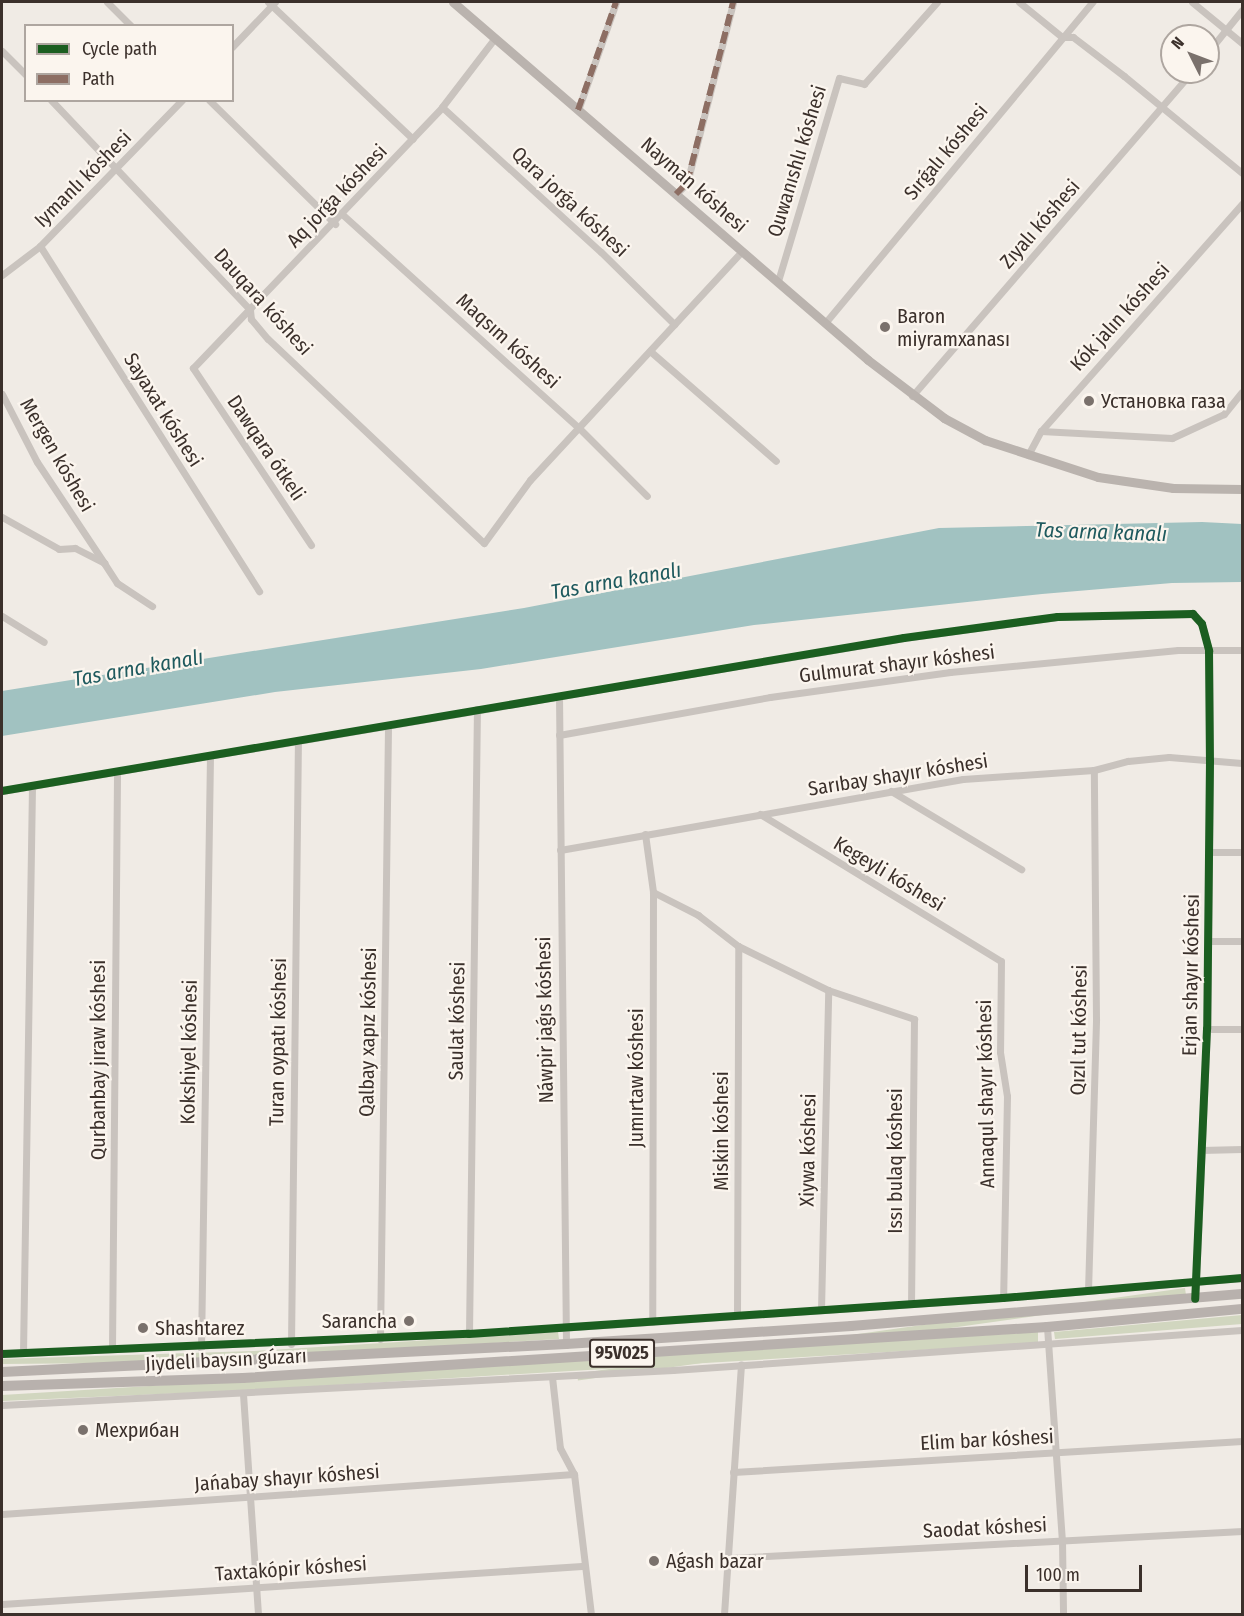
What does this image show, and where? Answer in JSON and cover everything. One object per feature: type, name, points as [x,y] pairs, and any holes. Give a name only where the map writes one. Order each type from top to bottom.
[{"type":"main road","name":"Nayman kóshesi","points":[[453,2],[912,396],[985,440],[1098,477],[1173,488],[1242,489]]},
{"type":"main road","name":"Jiydeli baysın gúzarı","points":[[2,1372],[566,1344],[1242,1294]]},
{"type":"main road","name":"Jiydeli baysın gúzarı","points":[[2,1386],[243,1378],[1047,1327],[1242,1309]]},
{"type":"street","points":[[107,2],[129,24]]},
{"type":"street","points":[[578,110],[616,2]]},
{"type":"street","points":[[676,194],[687,183],[733,2]]},
{"type":"street","name":"Quwanıshlı kóshesi","points":[[778,281],[839,78],[864,84],[938,2]]},
{"type":"street","points":[[1019,2],[1062,37],[1073,38],[1242,173]]},
{"type":"street","name":"Sırǵalı kóshesi","points":[[825,323],[1092,2]]},
{"type":"street","points":[[1192,2],[1242,43]]},
{"type":"street","points":[[234,45],[272,3],[413,139]]},
{"type":"street","points":[[1220,37],[1242,10]]},
{"type":"street","name":"Aq jorǵa kóshesi","points":[[194,368],[335,224],[413,139],[442,107],[495,38]]},
{"type":"street","points":[[2,51],[24,73]]},
{"type":"street","name":"Zıyalı kóshesi","points":[[912,396],[1182,84]]},
{"type":"street","name":"Dauqara kóshesi","points":[[53,102],[118,168],[250,310],[251,319],[268,339],[484,543],[530,480],[579,428]]},
{"type":"street","name":"Iymanlı kóshesi","points":[[2,275],[40,246],[180,102]]},
{"type":"street","points":[[211,102],[335,224]]},
{"type":"street","name":"Qara jorǵa kóshesi","points":[[442,107],[674,324]]},
{"type":"street","name":"Kók jalın kóshesi","points":[[1028,455],[1041,431],[1242,204]]},
{"type":"street","name":"Maqsım kóshesi","points":[[343,215],[579,428],[647,496]]},
{"type":"street","name":"Sayaxat kóshesi","points":[[40,246],[259,591]]},
{"type":"street","points":[[579,428],[742,251]]},
{"type":"street","points":[[650,351],[776,461]]},
{"type":"street","name":"Dawqara ótkeli","points":[[194,368],[311,545]]},
{"type":"street","points":[[1041,431],[1172,438],[1224,414],[1242,392]]},
{"type":"street","name":"Mergen kóshesi","points":[[2,394],[37,462],[117,583],[152,606]]},
{"type":"street","points":[[2,517],[59,549],[75,548],[104,563]]},
{"type":"street","name":"Erjan shayır kóshesi","points":[[2,791],[861,645],[1058,617],[1192,614],[1202,624],[1209,651],[1210,760],[1207,1029],[1196,1299]]},
{"type":"street","points":[[2,616],[44,642]]},
{"type":"street","name":"Gulmurat shayır kóshesi","points":[[559,735],[770,697],[950,672],[1178,650],[1242,650]]},
{"type":"street","name":"Náwpir jaǵıs kóshesi","points":[[559,696],[566,1344]]},
{"type":"street","name":"Saulat kóshesi","points":[[469,1334],[477,709]]},
{"type":"street","name":"Qalbay xapız kóshesi","points":[[380,1339],[388,725]]},
{"type":"street","name":"Turan oypatı kóshesi","points":[[291,1344],[298,740]]},
{"type":"street","name":"Kokshiyel kóshesi","points":[[201,1348],[210,756]]},
{"type":"street","name":"Sarıbay shayır kóshesi","points":[[560,850],[963,779],[1094,770],[1128,761],[1169,757],[1242,763]]},
{"type":"street","name":"Qızıl tut kóshesi","points":[[1088,1291],[1096,1007],[1094,770]]},
{"type":"street","name":"Qurbanbay jıraw kóshesi","points":[[112,1349],[117,771]]},
{"type":"street","points":[[23,1353],[32,786]]},
{"type":"street","points":[[891,791],[1021,869]]},
{"type":"street","name":"Kegeyli kóshesi","points":[[760,814],[1001,961]]},
{"type":"street","name":"Jumırtaw kóshesi","points":[[645,834],[653,892],[652,1322]]},
{"type":"street","points":[[1210,852],[1242,852]]},
{"type":"street","points":[[653,892],[698,915],[738,946],[828,990]]},
{"type":"street","points":[[1208,941],[1242,941]]},
{"type":"street","name":"Miskin kóshesi","points":[[737,1316],[738,946]]},
{"type":"street","name":"Annaqul shayır kóshesi","points":[[1001,961],[1000,1052],[1007,1096],[1003,1298]]},
{"type":"street","name":"Issı bulaq kóshesi","points":[[828,990],[914,1019],[911,1304]]},
{"type":"street","name":"Xiywa kóshesi","points":[[821,1310],[828,990]]},
{"type":"street","points":[[1207,1029],[1242,1029]]},
{"type":"street","points":[[1202,1150],[1242,1149]]},
{"type":"street","points":[[2,1354],[201,1348],[469,1334],[1003,1298],[1242,1278]]},
{"type":"street","points":[[1047,1327],[1062,1540],[1063,1614]]},
{"type":"street","points":[[2,1405],[552,1377],[1047,1346],[1242,1330]]},
{"type":"street","points":[[724,1614],[741,1365]]},
{"type":"street","points":[[552,1377],[560,1448],[574,1474],[582,1566],[591,1614]]},
{"type":"street","points":[[243,1394],[258,1614]]},
{"type":"street","name":"Elim bar kóshesi","points":[[733,1472],[1242,1441]]},
{"type":"street","name":"Jańabay shayır kóshesi","points":[[2,1514],[574,1474]]},
{"type":"street","name":"Saodat kóshesi","points":[[729,1558],[1242,1531]]},
{"type":"street","name":"Taxtakópir kóshesi","points":[[2,1604],[582,1566]]},
{"type":"green space","points":[[1185,1288],[1186,1295],[578,1380],[577,1373]]},
{"type":"green space","points":[[1242,1315],[1242,1324],[1055,1339],[1054,1332]]},
{"type":"green space","points":[[558,1332],[559,1339],[444,1346],[116,1363],[2,1364],[2,1359],[253,1351]]},
{"type":"green space","points":[[1038,1332],[1038,1343],[253,1390],[2,1401],[2,1395]]},
{"type":"water","name":"Tas arna kanalı","points":[[1202,522],[1242,524],[1242,582],[1172,583],[1042,594],[754,625],[481,669],[275,692],[2,736],[2,691],[524,608],[939,528]]},
{"type":"marked path","points":[[578,110],[616,2]]},
{"type":"marked path","points":[[676,194],[687,183],[733,2]]},
{"type":"cycle path","points":[[2,791],[904,638],[1058,617],[1193,614],[1202,624],[1209,651],[1210,761],[1207,1029],[1195,1299]]},
{"type":"cycle path","points":[[2,1354],[469,1334],[1003,1298],[1242,1278]]},
{"type":"place","name":"Baron miyramxanası","points":[[885,327]]},
{"type":"place","name":"Установка газа","points":[[1089,401]]},
{"type":"place","name":"Sarancha","points":[[409,1321]]},
{"type":"place","name":"Shashtarez","points":[[143,1328]]},
{"type":"place","name":"Мехрибан","points":[[83,1430]]},
{"type":"place","name":"Aǵash bazar","points":[[654,1561]]}]
